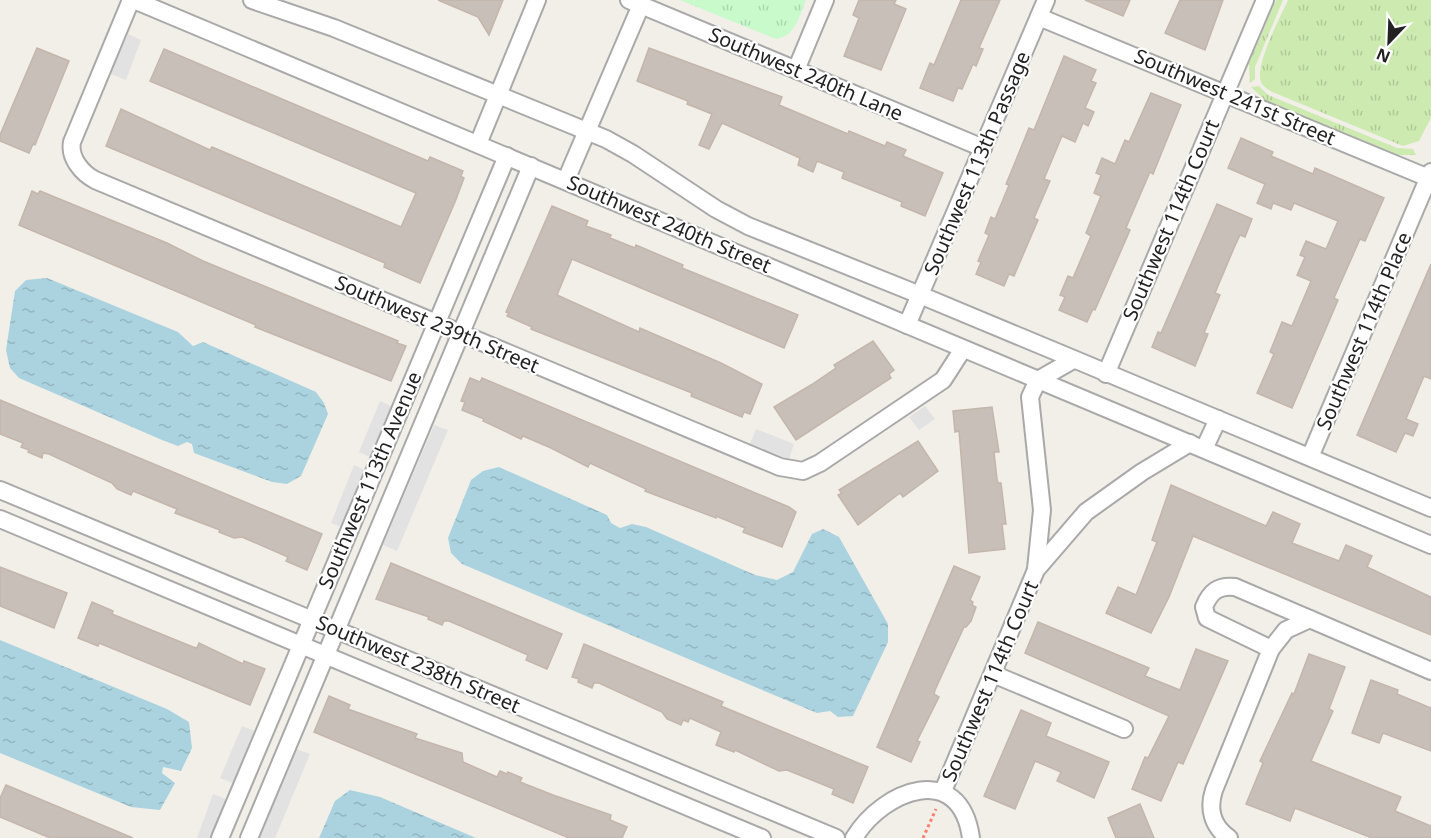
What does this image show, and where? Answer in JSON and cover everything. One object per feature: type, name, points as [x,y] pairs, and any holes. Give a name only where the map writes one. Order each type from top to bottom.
[{"type":"street","name":"Southwest 240th Street","points":[[132,0],[1431,544]]},
{"type":"street","name":"Southwest 239th Street","points":[[132,0],[74,136],[71,148],[75,160],[84,172],[95,180],[461,334],[780,467],[795,471],[807,470],[943,380],[963,349]]},
{"type":"street","name":"Southwest 240th Street","points":[[252,0],[334,27],[587,132],[633,154],[735,220],[1431,508]]},
{"type":"street","points":[[478,144],[537,0]]},
{"type":"street","points":[[796,70],[825,0]]},
{"type":"street","name":"Southwest 113th Passage","points":[[907,325],[1046,0]]},
{"type":"street","name":"Southwest 114th Court","points":[[1106,374],[1265,0]]},
{"type":"street","points":[[566,180],[587,132],[635,2]]},
{"type":"street","name":"Southwest 240th Lane","points":[[635,2],[983,148]]},
{"type":"street","name":"Southwest 241st Street","points":[[1039,17],[1430,176]]},
{"type":"street","name":"Southwest 113th Avenue","points":[[219,838],[507,156]]},
{"type":"street","name":"Southwest 113th Avenue","points":[[249,838],[531,166]]},
{"type":"street","name":"Southwest 114th Place","points":[[1310,457],[1430,176]]},
{"type":"street","points":[[1038,380],[1073,360]]},
{"type":"street","name":"Southwest 114th Court","points":[[941,797],[1036,570],[1042,510],[1030,397],[1038,380]]},
{"type":"street","points":[[1197,446],[1218,419]]},
{"type":"street","name":"Southwest 114th Court","points":[[1036,570],[1086,512],[1142,472],[1197,446]]},
{"type":"street","name":"Southwest 238th Street","points":[[0,490],[836,838]]},
{"type":"street","points":[[1042,510],[1057,526],[1076,524]]},
{"type":"street","name":"Southwest 238th Street","points":[[0,519],[762,838]]},
{"type":"street","points":[[1271,649],[1207,618],[1204,607],[1210,592],[1215,589],[1235,587],[1431,671]]},
{"type":"street","points":[[1229,838],[1218,827],[1211,810],[1214,790],[1271,649],[1286,630],[1310,619]]},
{"type":"street","points":[[993,674],[1124,729]]},
{"type":"street","points":[[854,838],[883,806],[905,794],[919,790],[961,807],[971,838]]},
{"type":"path","points":[[923,838],[941,797]]},
{"type":"green space","points":[[680,0],[806,0],[792,30],[776,39]]},
{"type":"green space","points":[[1276,0],[1283,0],[1255,67],[1255,79],[1250,83],[1249,63]]},
{"type":"green space","points":[[1288,0],[1431,0],[1431,118],[1419,141],[1403,146],[1276,94],[1262,84],[1260,77],[1264,55]]},
{"type":"green space","points":[[1259,86],[1268,95],[1397,148],[1413,149],[1416,155],[1396,155],[1266,101],[1251,87]]},
{"type":"shaded area","points":[[128,34],[141,40],[126,80],[111,74]]},
{"type":"shaded area","points":[[380,401],[393,407],[372,458],[359,452]]},
{"type":"shaded area","points":[[925,406],[935,419],[919,430],[909,417]]},
{"type":"shaded area","points":[[434,425],[448,430],[397,551],[383,545]]},
{"type":"shaded area","points":[[756,429],[794,444],[789,459],[750,444]]},
{"type":"shaded area","points":[[354,465],[367,471],[344,528],[331,523]]},
{"type":"shaded area","points":[[242,726],[257,732],[235,784],[220,778]]},
{"type":"shaded area","points":[[296,749],[310,754],[275,838],[259,838]]},
{"type":"shaded area","points":[[213,794],[228,800],[212,838],[197,838]]},
{"type":"water","points":[[47,278],[178,332],[193,346],[203,342],[316,392],[328,414],[301,476],[287,484],[272,482],[194,453],[192,444],[187,442],[178,446],[162,440],[19,378],[10,368],[6,350],[15,291],[26,280]]},
{"type":"water","points":[[499,467],[607,515],[611,523],[620,528],[632,524],[646,527],[755,575],[777,580],[793,572],[812,534],[823,529],[839,537],[888,624],[888,642],[853,716],[838,717],[830,711],[817,713],[462,564],[451,553],[448,538],[471,480],[483,471]]},
{"type":"water","points":[[0,640],[167,709],[189,722],[192,748],[181,771],[163,767],[162,773],[175,783],[160,810],[131,807],[0,753]]},
{"type":"water","points":[[350,790],[380,797],[476,838],[319,838],[335,801]]},
{"type":"building","points":[[438,0],[503,0],[489,35],[478,17]]},
{"type":"building","points":[[859,0],[896,0],[894,4],[906,9],[881,70],[844,56],[859,18],[853,15]]},
{"type":"building","points":[[961,0],[1000,0],[979,48],[983,49],[976,66],[973,64],[962,89],[958,88],[953,101],[920,88],[930,63],[934,65]]},
{"type":"building","points":[[1085,0],[1130,0],[1123,16]]},
{"type":"building","points":[[1180,0],[1223,0],[1205,50],[1165,33]]},
{"type":"building","points":[[37,48],[69,61],[35,145],[33,144],[29,153],[0,141],[0,135]]},
{"type":"building","points":[[649,48],[782,97],[779,105],[848,134],[849,131],[885,146],[887,142],[906,150],[903,156],[943,173],[925,216],[901,206],[902,202],[842,178],[844,172],[817,161],[813,172],[798,165],[800,158],[722,123],[709,149],[699,145],[712,114],[687,104],[688,101],[637,81]]},
{"type":"building","points":[[164,49],[428,161],[430,157],[463,171],[461,176],[464,178],[455,202],[420,283],[384,267],[385,263],[106,146],[121,109],[210,150],[212,147],[401,227],[416,193],[150,81]]},
{"type":"building","points":[[1064,56],[1096,70],[1091,81],[1096,83],[1085,108],[1094,112],[1088,126],[1083,123],[1075,142],[1062,136],[1044,179],[1050,181],[1034,218],[1038,220],[1014,276],[1009,274],[1004,286],[976,274],[981,262],[978,261],[989,235],[985,233],[991,217],[995,219],[1009,185],[1006,184],[1029,128],[1034,130]]},
{"type":"building","points":[[1151,93],[1181,105],[1153,174],[1150,172],[1126,228],[1130,230],[1095,310],[1093,309],[1087,322],[1059,310],[1065,297],[1060,295],[1068,276],[1073,278],[1091,236],[1086,233],[1101,196],[1094,193],[1101,175],[1096,173],[1102,158],[1115,164],[1125,140],[1129,142]]},
{"type":"building","points":[[1241,138],[1273,152],[1271,156],[1313,174],[1315,168],[1384,198],[1365,241],[1360,239],[1334,298],[1338,300],[1292,408],[1257,393],[1274,354],[1270,352],[1282,322],[1292,326],[1311,281],[1297,275],[1305,257],[1300,255],[1306,241],[1326,249],[1338,221],[1294,203],[1291,210],[1273,203],[1271,209],[1257,203],[1265,184],[1228,168]]},
{"type":"building","points":[[32,191],[38,194],[40,191],[167,243],[203,261],[398,341],[397,343],[406,346],[391,381],[255,327],[256,325],[19,225]]},
{"type":"building","points":[[1217,204],[1252,219],[1245,237],[1240,235],[1215,293],[1220,295],[1204,333],[1208,334],[1195,366],[1152,347],[1158,332],[1161,333]]},
{"type":"building","points":[[552,206],[588,221],[586,226],[611,235],[610,238],[635,248],[636,245],[683,265],[682,268],[798,315],[784,348],[572,259],[557,295],[639,332],[640,328],[721,363],[762,384],[750,414],[744,412],[742,417],[691,396],[692,393],[531,329],[532,327],[507,316],[509,313],[506,312]]},
{"type":"building","points":[[1431,264],[1431,379],[1424,376],[1406,419],[1418,424],[1413,436],[1405,433],[1396,452],[1357,435]]},
{"type":"building","points":[[873,341],[894,370],[889,374],[891,378],[796,440],[774,407],[811,385],[836,368],[834,365]]},
{"type":"building","points":[[470,378],[480,382],[482,378],[789,507],[796,512],[782,547],[743,532],[745,528],[716,516],[716,518],[645,491],[646,489],[590,463],[588,467],[523,436],[521,439],[462,410],[465,402],[461,401]]},
{"type":"building","points":[[0,400],[322,534],[307,570],[286,561],[288,557],[242,537],[234,538],[219,532],[220,530],[175,513],[177,509],[133,491],[131,495],[117,489],[112,483],[49,454],[43,453],[42,458],[28,452],[29,450],[21,447],[23,443],[0,434]]},
{"type":"building","points":[[992,407],[999,452],[994,452],[997,479],[998,483],[1001,483],[1006,524],[1002,524],[1005,549],[969,553],[959,431],[955,432],[953,411]]},
{"type":"building","points":[[918,441],[938,471],[903,497],[900,493],[858,525],[838,495],[842,493],[839,490]]},
{"type":"building","points":[[1171,485],[1266,526],[1273,512],[1300,524],[1292,543],[1339,561],[1346,545],[1372,556],[1367,567],[1431,597],[1431,635],[1193,536],[1169,597],[1151,633],[1106,613],[1118,587],[1136,595],[1157,542],[1152,540]]},
{"type":"building","points":[[391,563],[562,634],[547,669],[526,660],[528,655],[449,621],[444,621],[442,625],[428,619],[429,617],[376,599]]},
{"type":"building","points":[[954,566],[980,577],[970,600],[976,607],[971,621],[964,627],[935,690],[934,694],[939,697],[917,741],[920,742],[911,762],[877,747]]},
{"type":"building","points":[[0,567],[67,593],[54,628],[0,606]]},
{"type":"building","points":[[92,602],[113,611],[112,614],[193,647],[197,648],[199,643],[243,664],[244,661],[265,669],[250,705],[99,643],[98,646],[78,638]]},
{"type":"building","points":[[1038,622],[1149,668],[1145,676],[1180,690],[1196,649],[1228,661],[1183,764],[1178,762],[1161,801],[1132,789],[1145,757],[1148,758],[1169,716],[1025,653]]},
{"type":"building","points":[[584,644],[723,702],[721,706],[868,767],[853,803],[832,794],[834,789],[787,770],[779,771],[735,750],[734,752],[716,745],[721,732],[690,718],[688,722],[683,720],[681,725],[667,719],[662,712],[599,683],[594,683],[592,688],[578,682],[579,679],[572,677]]},
{"type":"building","points":[[1309,654],[1345,667],[1329,709],[1333,711],[1311,761],[1401,797],[1395,811],[1431,826],[1431,838],[1372,838],[1295,808],[1290,821],[1246,804],[1263,763],[1260,761],[1292,693],[1294,694]]},
{"type":"building","points":[[1371,680],[1398,690],[1397,694],[1431,708],[1431,751],[1383,733],[1379,743],[1352,733]]},
{"type":"building","points":[[329,696],[350,705],[348,709],[417,734],[415,738],[462,753],[463,762],[497,777],[500,771],[507,774],[508,772],[522,778],[520,782],[611,815],[610,820],[627,827],[622,838],[569,838],[314,732]]},
{"type":"building","points":[[1021,710],[1051,723],[1046,736],[1109,762],[1094,798],[1057,781],[1061,772],[1035,761],[1015,809],[984,796]]},
{"type":"building","points":[[6,785],[133,838],[50,838],[0,817],[0,798]]},
{"type":"building","points":[[1140,804],[1154,838],[1116,838],[1108,818]]}]
